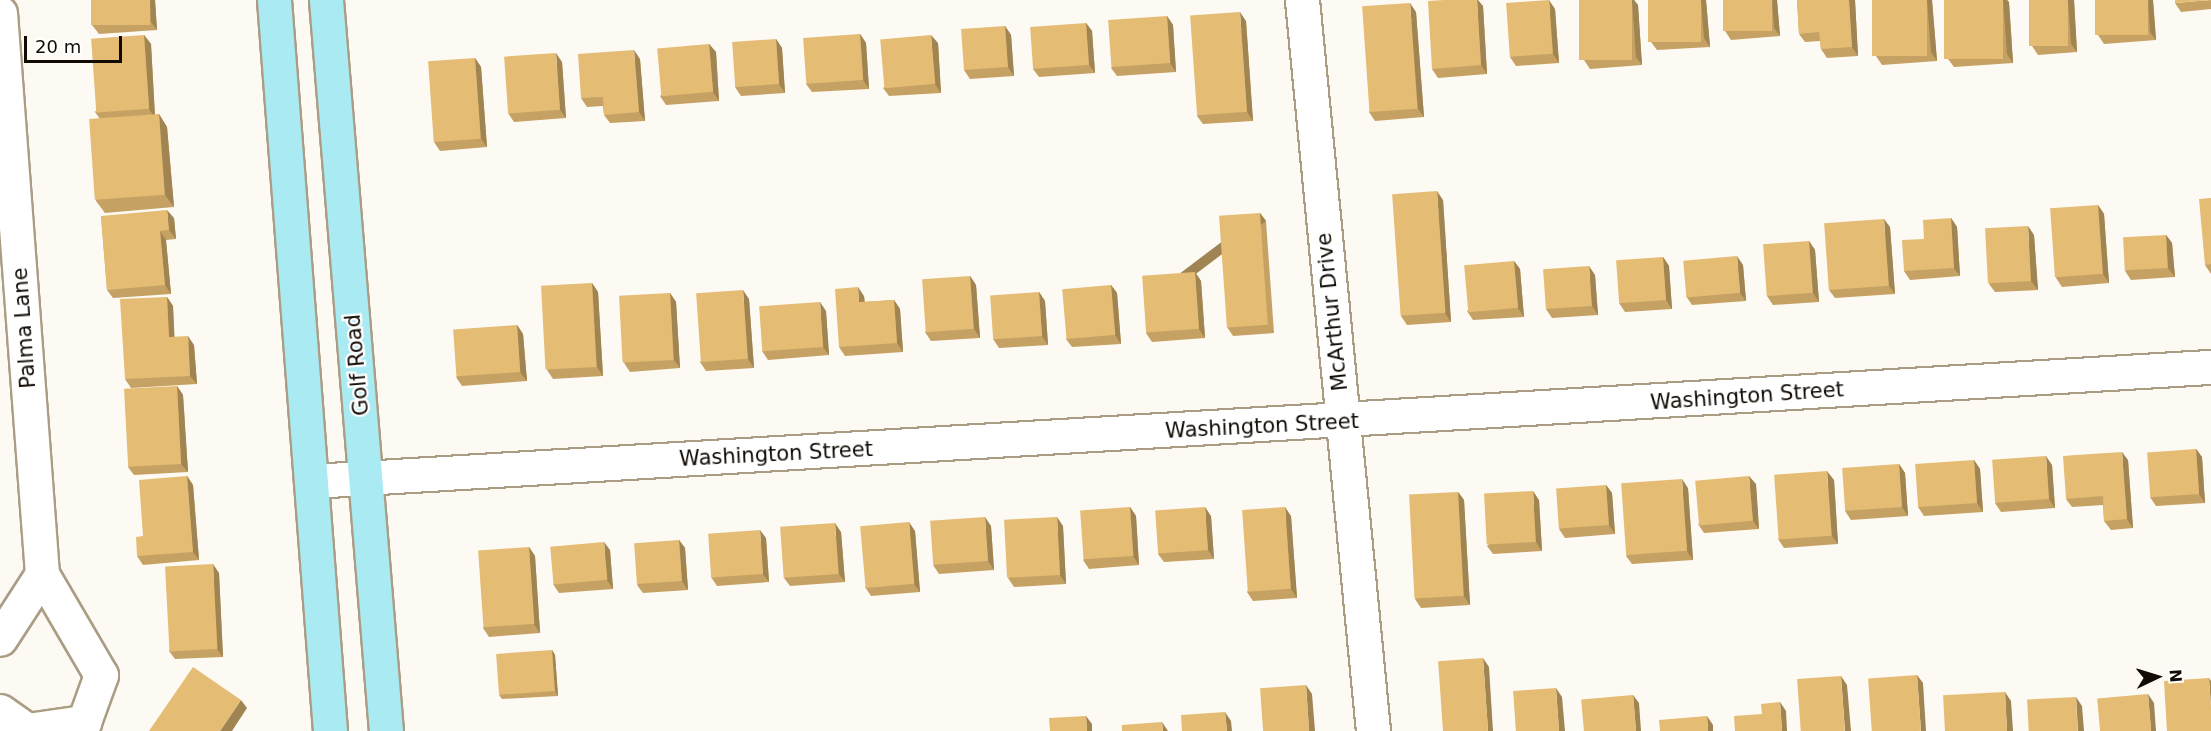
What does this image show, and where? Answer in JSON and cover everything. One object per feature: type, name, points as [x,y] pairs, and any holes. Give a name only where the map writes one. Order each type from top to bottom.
[{"type":"main road","points":[[274,0],[330,731]]},
{"type":"main road","name":"Golf Road","points":[[326,0],[386,731]]},
{"type":"street","name":"McArthur Drive","points":[[1302,0],[1373,731]]},
{"type":"street","name":"Palma Lane","points":[[0,13],[42,574]]},
{"type":"street","name":"Washington Street","points":[[312,481],[1343,422],[2211,367]]},
{"type":"street","points":[[0,711],[27,730],[84,722],[101,675],[42,574],[3,636]]},
{"type":"building","points":[[91,0],[150,0],[150,25],[91,25]]},
{"type":"building","points":[[1477,0],[1481,65],[1432,69],[1428,1]]},
{"type":"building","points":[[1549,0],[1553,54],[1510,57],[1506,3]]},
{"type":"building","points":[[1579,0],[1632,0],[1632,60],[1579,60]]},
{"type":"building","points":[[1648,0],[1701,0],[1701,42],[1648,42]]},
{"type":"building","points":[[1723,0],[1772,0],[1772,31],[1723,31]]},
{"type":"building","points":[[1797,0],[1849,0],[1852,47],[1821,49],[1819,32],[1799,34]]},
{"type":"building","points":[[1872,0],[1927,0],[1927,56],[1872,56]]},
{"type":"building","points":[[1944,0],[2003,0],[2003,59],[1944,59]]},
{"type":"building","points":[[2029,0],[2068,0],[2068,46],[2029,46]]},
{"type":"building","points":[[2095,0],[2148,0],[2148,35],[2095,35]]},
{"type":"building","points":[[2175,0],[2211,0],[2175,3]]},
{"type":"building","points":[[1410,3],[1417,109],[1370,112],[1362,6]]},
{"type":"building","points":[[1240,12],[1247,112],[1197,115],[1190,15]]},
{"type":"building","points":[[1167,16],[1170,63],[1111,67],[1108,20]]},
{"type":"building","points":[[1086,23],[1089,65],[1033,69],[1030,27]]},
{"type":"building","points":[[1005,26],[1008,67],[964,70],[961,29]]},
{"type":"building","points":[[860,34],[863,80],[806,84],[803,38]]},
{"type":"building","points":[[144,35],[149,109],[96,113],[91,39]]},
{"type":"building","points":[[931,35],[935,84],[884,88],[880,39]]},
{"type":"building","points":[[776,39],[779,84],[735,87],[732,42]]},
{"type":"building","points":[[709,44],[713,92],[661,96],[657,49]]},
{"type":"building","points":[[634,50],[639,112],[604,115],[603,97],[581,98],[578,54]]},
{"type":"building","points":[[556,53],[560,110],[508,113],[504,57]]},
{"type":"building","points":[[475,58],[481,139],[434,142],[428,61]]},
{"type":"building","points":[[159,114],[165,195],[95,200],[89,119]]},
{"type":"building","points":[[1437,191],[1446,313],[1401,316],[1392,194]]},
{"type":"building","points":[[2211,198],[2211,264],[2205,265],[2199,199]]},
{"type":"building","points":[[2098,205],[2103,274],[2055,277],[2050,208]]},
{"type":"building","points":[[167,210],[169,230],[160,231],[165,285],[107,290],[101,216]]},
{"type":"building","points":[[1260,213],[1268,325],[1227,328],[1219,216]]},
{"type":"building","points":[[1951,218],[1954,268],[1904,271],[1902,240],[1924,239],[1923,220]]},
{"type":"building","points":[[1884,219],[1889,286],[1829,290],[1824,223]]},
{"type":"building","points":[[2028,226],[2031,281],[1988,283],[1985,228]]},
{"type":"building","points":[[2166,235],[2168,268],[2125,270],[2123,237]]},
{"type":"building","points":[[1809,241],[1813,293],[1767,296],[1763,244]]},
{"type":"building","points":[[1737,256],[1740,293],[1686,298],[1683,261]]},
{"type":"building","points":[[1663,257],[1666,300],[1619,303],[1616,260]]},
{"type":"building","points":[[1514,261],[1518,308],[1468,312],[1464,265]]},
{"type":"building","points":[[1589,266],[1592,306],[1546,309],[1543,269]]},
{"type":"building","points":[[1195,272],[1199,329],[1146,333],[1142,276]]},
{"type":"building","points":[[970,276],[974,329],[926,332],[922,279]]},
{"type":"building","points":[[592,283],[596,367],[545,370],[541,286]]},
{"type":"building","points":[[1111,285],[1115,335],[1067,339],[1062,289]]},
{"type":"building","points":[[858,287],[859,302],[894,300],[897,343],[839,347],[835,289]]},
{"type":"building","points":[[743,290],[748,359],[701,362],[696,293]]},
{"type":"building","points":[[1039,292],[1042,336],[993,339],[990,295]]},
{"type":"building","points":[[670,293],[674,360],[623,363],[619,296]]},
{"type":"building","points":[[167,297],[169,337],[188,336],[190,376],[125,379],[120,299]]},
{"type":"building","points":[[820,302],[823,347],[762,351],[759,306]]},
{"type":"building","points":[[517,325],[520,372],[456,376],[453,329]]},
{"type":"building","points":[[177,386],[181,464],[128,467],[124,389]]},
{"type":"building","points":[[2196,449],[2199,494],[2150,497],[2147,452]]},
{"type":"building","points":[[2122,452],[2127,519],[2104,521],[2103,496],[2066,499],[2063,456]]},
{"type":"building","points":[[2046,456],[2049,499],[1995,503],[1992,460]]},
{"type":"building","points":[[1974,460],[1977,503],[1918,507],[1915,464]]},
{"type":"building","points":[[1899,464],[1902,507],[1845,511],[1842,468]]},
{"type":"building","points":[[1827,471],[1832,536],[1779,540],[1774,475]]},
{"type":"building","points":[[187,476],[193,552],[137,556],[136,537],[143,536],[139,480]]},
{"type":"building","points":[[1749,476],[1753,521],[1699,526],[1695,481]]},
{"type":"building","points":[[1682,479],[1687,551],[1626,555],[1621,483]]},
{"type":"building","points":[[1606,485],[1609,525],[1559,528],[1556,488]]},
{"type":"building","points":[[1533,491],[1536,542],[1487,544],[1484,494]]},
{"type":"building","points":[[1458,492],[1463,596],[1415,598],[1409,495]]},
{"type":"building","points":[[1130,507],[1133,556],[1084,559],[1080,510]]},
{"type":"building","points":[[1205,507],[1208,550],[1158,553],[1155,510]]},
{"type":"building","points":[[1285,507],[1291,589],[1248,592],[1242,510]]},
{"type":"building","points":[[985,517],[988,561],[933,565],[930,521]]},
{"type":"building","points":[[1057,517],[1060,575],[1007,578],[1004,520]]},
{"type":"building","points":[[909,522],[914,584],[866,588],[860,526]]},
{"type":"building","points":[[835,523],[839,574],[784,578],[780,527]]},
{"type":"building","points":[[760,530],[763,574],[711,578],[708,534]]},
{"type":"building","points":[[679,540],[682,581],[637,584],[634,543]]},
{"type":"building","points":[[604,542],[607,580],[554,585],[550,547]]},
{"type":"building","points":[[529,547],[534,624],[483,627],[478,551]]},
{"type":"building","points":[[213,564],[217,649],[170,651],[165,567]]},
{"type":"building","points":[[552,650],[555,691],[499,695],[496,654]]},
{"type":"building","points":[[1483,658],[1488,731],[1443,731],[1438,661]]},
{"type":"building","points":[[193,667],[241,700],[220,731],[149,731]]},
{"type":"building","points":[[1917,675],[1921,731],[1872,731],[1868,678]]},
{"type":"building","points":[[1841,676],[1845,731],[1801,731],[1797,679]]},
{"type":"building","points":[[2209,678],[2211,731],[2167,731],[2164,681]]},
{"type":"building","points":[[1306,685],[1309,731],[1263,731],[1260,688]]},
{"type":"building","points":[[1556,688],[1559,731],[1516,731],[1513,691]]},
{"type":"building","points":[[2005,692],[2007,731],[1945,731],[1943,695]]},
{"type":"building","points":[[2148,694],[2151,731],[2100,731],[2097,698]]},
{"type":"building","points":[[1633,695],[1636,731],[1584,731],[1581,700]]},
{"type":"building","points":[[2076,697],[2078,731],[2029,731],[2027,700]]},
{"type":"building","points":[[1780,702],[1782,731],[1735,731],[1734,716],[1762,714],[1761,704]]},
{"type":"building","points":[[1225,712],[1227,731],[1182,731],[1181,715]]},
{"type":"building","points":[[1086,716],[1087,731],[1050,731],[1049,718]]},
{"type":"building","points":[[1707,716],[1708,731],[1660,731],[1659,720]]},
{"type":"building","points":[[1162,722],[1163,731],[1122,731],[1122,725]]}]
